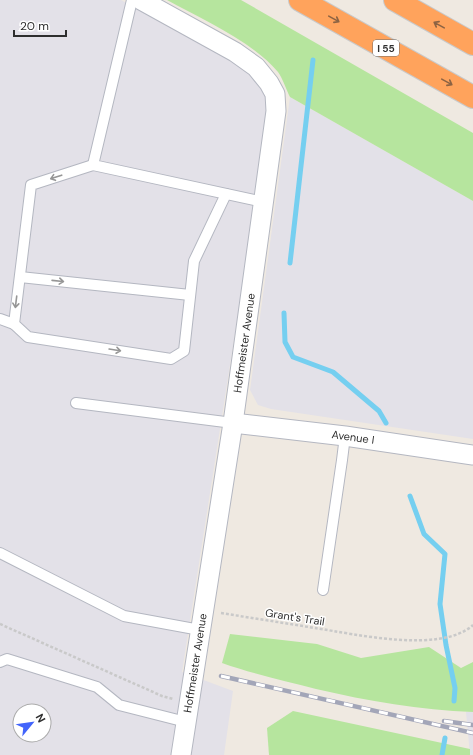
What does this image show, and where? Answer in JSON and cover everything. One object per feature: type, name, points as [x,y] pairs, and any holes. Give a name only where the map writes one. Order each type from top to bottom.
[{"type":"highway","name":"I 55","points":[[300,0],[473,97]]},
{"type":"highway","points":[[395,0],[473,44]]},
{"type":"street","name":"Hoffmeister Avenue","points":[[141,0],[235,52],[256,67],[269,83],[275,94],[276,111],[233,423],[181,755]]},
{"type":"street","name":"Avenue I","points":[[233,423],[345,436],[473,455]]},
{"type":"lane","points":[[93,165],[132,0]]},
{"type":"lane","points":[[14,324],[31,184],[93,165],[263,202]]},
{"type":"lane","points":[[0,319],[14,324],[28,337],[171,359],[184,351],[194,261],[226,194]]},
{"type":"lane","points":[[20,276],[190,295]]},
{"type":"lane","points":[[76,403],[233,423]]},
{"type":"lane","points":[[323,590],[345,436]]},
{"type":"lane","points":[[0,553],[124,616],[200,630]]},
{"type":"lane","points":[[0,662],[7,659],[97,687],[119,705],[186,722]]},
{"type":"path","name":"Grant's Trail","points":[[220,613],[388,639],[417,641],[440,639],[467,631],[473,625]]},
{"type":"path","points":[[0,624],[162,696]]},
{"type":"shaded area","points":[[0,0],[121,0],[240,66],[256,81],[269,100],[268,122],[182,672],[233,691],[224,755],[0,755]]},
{"type":"shaded area","points":[[290,97],[473,201],[473,439],[271,409],[258,405],[250,390]]},
{"type":"shaded area","points":[[466,712],[473,712],[473,755],[470,755]]},
{"type":"green space","points":[[167,0],[241,0],[473,133],[473,201],[290,97],[278,72],[255,50],[226,32]]},
{"type":"green space","points":[[230,634],[317,644],[361,658],[429,647],[461,668],[473,662],[473,712],[414,707],[355,697],[316,689],[234,667],[222,663]]},
{"type":"green space","points":[[293,711],[470,749],[470,755],[269,755],[267,728]]},
{"type":"waterway","points":[[290,263],[313,60]]},
{"type":"waterway","points":[[284,313],[285,342],[293,357],[333,372],[379,411],[386,423]]},
{"type":"waterway","points":[[410,496],[424,534],[445,554],[440,604],[446,645],[455,688],[454,701]]},
{"type":"waterway","points":[[442,755],[445,738]]},
{"type":"railway","points":[[221,676],[473,733]]},
{"type":"railway","points":[[444,721],[473,725]]}]
